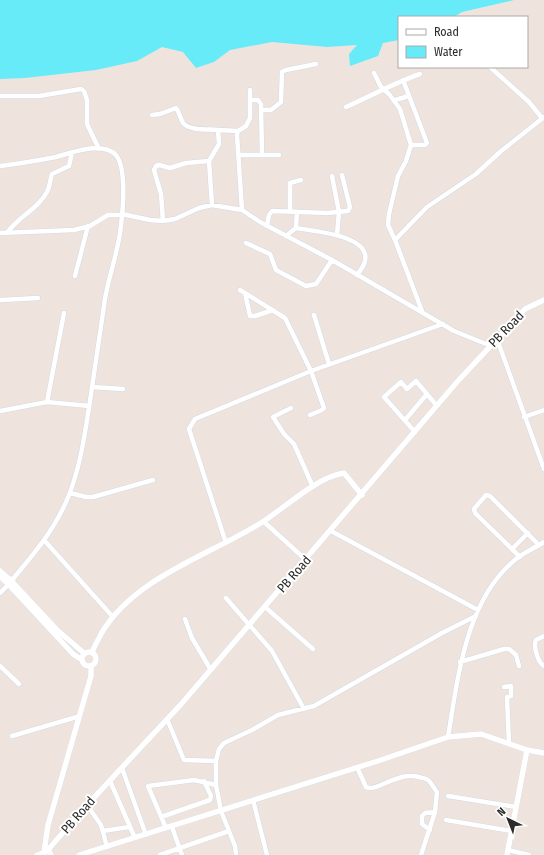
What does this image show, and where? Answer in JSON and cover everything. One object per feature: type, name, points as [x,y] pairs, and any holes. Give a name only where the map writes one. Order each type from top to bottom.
[{"type":"street","points":[[262,110],[271,110],[281,102],[282,72],[316,64]]},
{"type":"street","points":[[395,240],[427,207],[476,174],[500,152],[543,117],[529,102],[491,68]]},
{"type":"street","points":[[374,73],[381,87],[394,100],[404,121],[411,146],[406,162],[398,176],[389,214],[388,225],[422,311]]},
{"type":"street","points":[[346,107],[384,90],[390,84],[420,74]]},
{"type":"street","points":[[403,80],[427,143],[425,145],[411,146]]},
{"type":"street","points":[[0,96],[39,96],[81,89],[84,91],[87,100],[87,124],[100,149]]},
{"type":"street","points":[[152,115],[160,114],[176,108],[182,122],[188,126],[238,131],[248,123],[250,90]]},
{"type":"street","points":[[394,100],[409,96]]},
{"type":"street","points":[[250,100],[260,101],[262,110],[262,154]]},
{"type":"street","points":[[212,205],[209,161],[219,144],[218,130]]},
{"type":"street","points":[[238,131],[242,210]]},
{"type":"street","points":[[0,166],[53,158],[72,152],[100,149],[113,153],[120,162],[122,173],[121,226],[106,297],[80,464],[70,493],[56,523],[44,540],[0,593]]},
{"type":"street","points":[[7,232],[43,198],[50,186],[52,174],[69,166],[72,152]]},
{"type":"street","points":[[240,155],[279,155]]},
{"type":"street","points":[[163,221],[161,194],[154,170],[156,166],[159,165],[170,168],[177,165],[209,161]]},
{"type":"street","points":[[267,226],[269,215],[272,211],[348,211],[350,207],[342,175]]},
{"type":"street","points":[[332,176],[339,212],[336,235]]},
{"type":"street","points":[[290,212],[290,184],[301,180]]},
{"type":"street","points":[[0,232],[74,230],[88,226],[108,215],[122,214],[150,220],[163,221],[175,219],[199,208],[212,205],[242,210],[267,226],[332,260],[443,324],[491,346]]},
{"type":"street","points":[[286,236],[296,228],[297,212]]},
{"type":"street","points":[[76,276],[88,226]]},
{"type":"street","points":[[296,228],[336,235],[353,240],[363,251],[365,262],[357,275]]},
{"type":"street","points":[[246,243],[270,254],[273,257],[276,270],[306,286],[316,284],[332,260]]},
{"type":"street","points":[[240,290],[273,310],[287,321],[311,371],[324,408],[310,415]]},
{"type":"street","points":[[245,294],[250,316],[255,316],[273,310]]},
{"type":"street","points":[[0,300],[38,298]]},
{"type":"street","name":"PB Road","points":[[47,853],[87,805],[211,670],[437,406],[497,339],[525,309],[544,300]]},
{"type":"street","points":[[47,402],[64,313]]},
{"type":"street","points":[[314,315],[329,364]]},
{"type":"street","points":[[226,543],[189,429],[191,422],[195,418],[329,364],[443,324]]},
{"type":"street","points":[[497,339],[544,469]]},
{"type":"street","points":[[415,432],[384,397],[401,382],[407,389],[416,381],[437,406]]},
{"type":"street","points":[[92,387],[123,389]]},
{"type":"street","points":[[405,420],[427,394]]},
{"type":"street","points":[[0,411],[13,407],[47,402],[89,406]]},
{"type":"street","points":[[291,408],[273,416],[284,434],[294,444],[313,487]]},
{"type":"street","points":[[524,417],[544,410]]},
{"type":"street","points":[[92,654],[94,647],[113,617],[128,602],[166,575],[226,543],[263,521],[313,487],[333,476],[344,473],[362,495]]},
{"type":"street","points":[[70,493],[93,497],[152,480]]},
{"type":"street","points":[[448,737],[460,662],[478,610],[494,582],[520,557],[542,543],[528,533],[490,496],[486,496],[474,510],[520,557]]},
{"type":"street","points":[[263,521],[306,560]]},
{"type":"street","points":[[331,531],[478,610]]},
{"type":"street","points":[[512,549],[528,533]]},
{"type":"street","points":[[44,540],[113,617]]},
{"type":"street","points":[[0,571],[73,654],[83,657],[92,654]]},
{"type":"street","points":[[0,576],[9,582]]},
{"type":"street","points":[[226,598],[272,651],[304,709]]},
{"type":"street","points":[[265,608],[313,649]]},
{"type":"street","points":[[236,855],[235,846],[221,811],[216,785],[216,761],[219,749],[224,743],[252,730],[278,715],[314,706],[442,633],[476,616]]},
{"type":"street","points":[[185,619],[192,638],[211,670]]},
{"type":"street","points":[[544,636],[536,640],[534,644],[541,664],[544,666]]},
{"type":"street","points":[[460,662],[509,649],[516,655],[519,666]]},
{"type":"street","points":[[37,855],[47,853],[48,825],[92,676],[91,666],[96,659],[92,654]]},
{"type":"street","points":[[83,657],[85,665],[91,666]]},
{"type":"street","points":[[0,666],[19,684]]},
{"type":"street","points":[[504,687],[511,686],[511,696],[507,697],[508,744]]},
{"type":"street","points":[[12,736],[80,716]]},
{"type":"street","points":[[167,719],[184,760],[216,761]]},
{"type":"street","points":[[79,855],[169,828],[357,767],[378,762],[448,737],[482,734],[527,750],[544,753]]},
{"type":"street","points":[[527,750],[507,853],[529,855]]},
{"type":"street","points":[[357,767],[368,789],[373,789],[393,779],[409,775],[428,780],[437,792],[435,812],[421,855]]},
{"type":"street","points":[[122,768],[146,835]]},
{"type":"street","points":[[182,855],[180,848],[169,828],[161,817],[148,786],[194,780],[204,781],[216,785]]},
{"type":"street","points":[[110,781],[135,838]]},
{"type":"street","points":[[161,817],[210,800],[211,796],[204,781]]},
{"type":"street","points":[[448,796],[516,807]]},
{"type":"street","points":[[253,800],[266,855]]},
{"type":"street","points":[[87,805],[95,815],[103,831],[107,847]]},
{"type":"street","points":[[430,830],[422,824],[422,816],[425,813],[435,812]]},
{"type":"street","points":[[446,820],[512,832]]},
{"type":"street","points":[[103,831],[129,827]]},
{"type":"street","points":[[160,855],[229,831]]},
{"type":"water","points":[[0,0],[514,0],[462,12],[456,16],[398,16],[398,40],[383,43],[378,56],[350,66],[349,54],[357,45],[327,47],[272,42],[230,50],[214,62],[196,68],[183,52],[162,47],[137,61],[96,70],[25,78],[0,79]]}]
